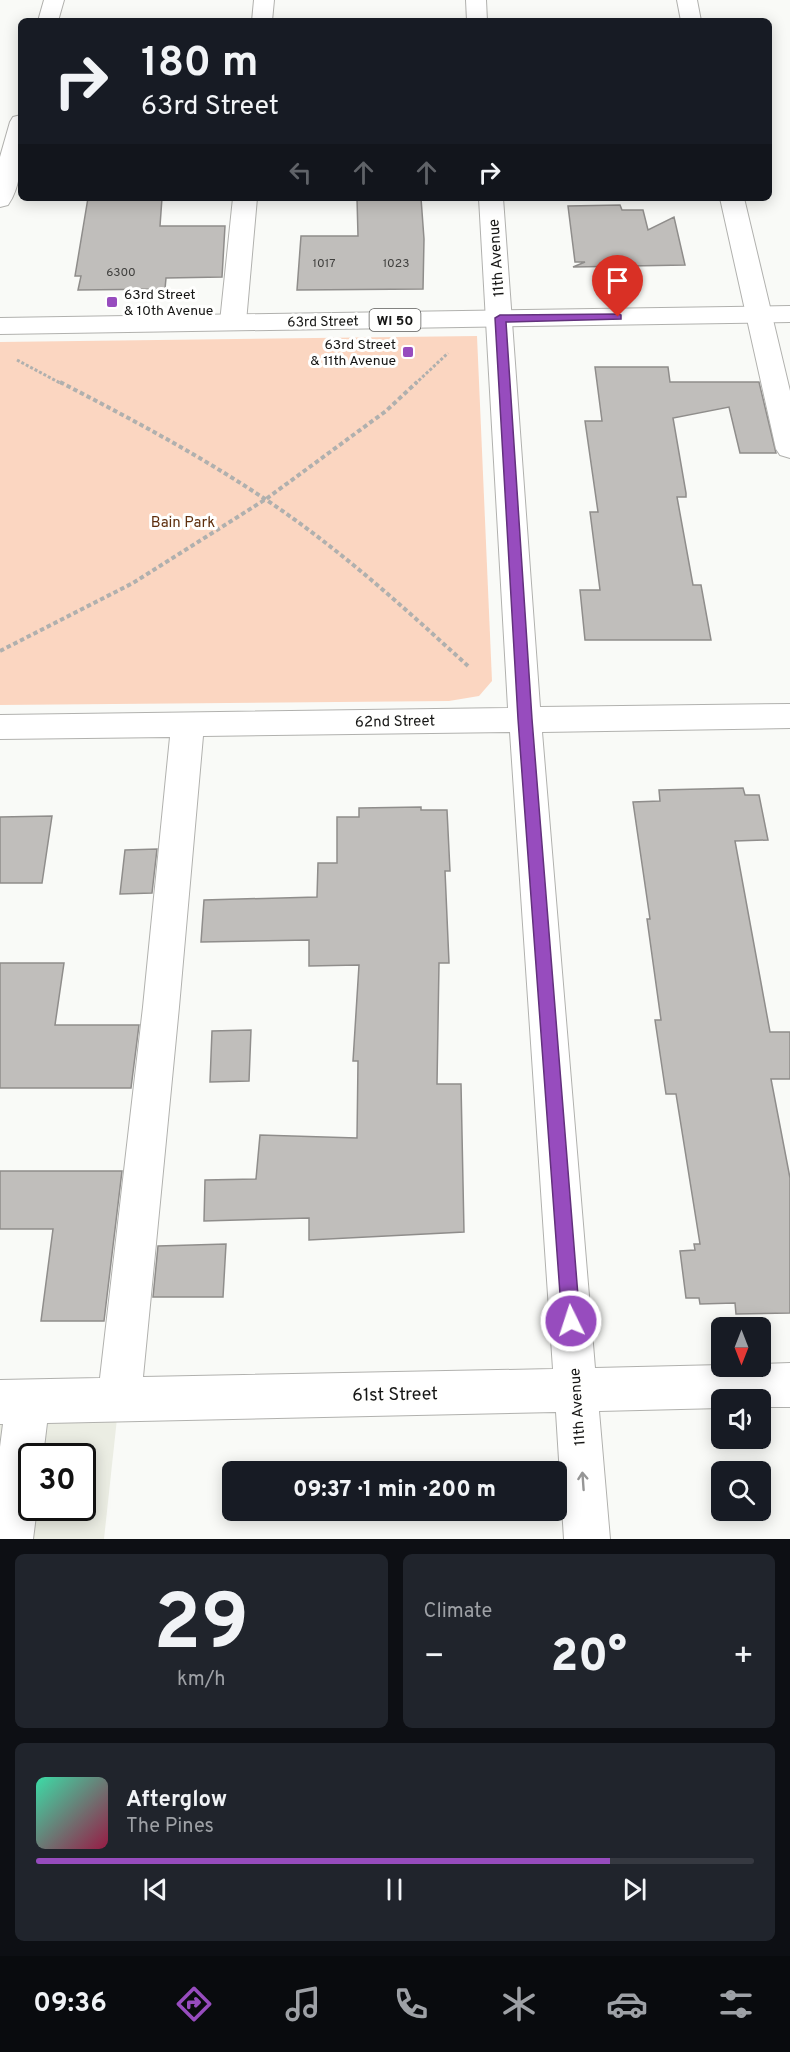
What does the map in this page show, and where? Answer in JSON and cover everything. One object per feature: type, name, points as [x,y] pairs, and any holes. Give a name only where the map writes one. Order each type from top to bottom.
[{"type":"street","points":[[49,18],[54,0]]},
{"type":"street","points":[[262,18],[264,0]]},
{"type":"street","points":[[476,0],[477,18]]},
{"type":"street","points":[[687,0],[690,18]]},
{"type":"street","points":[[0,200],[18,133]]},
{"type":"street","points":[[233,322],[245,201]]},
{"type":"street","name":"11th Avenue","points":[[491,201],[525,719],[587,1539]]},
{"type":"street","points":[[733,201],[790,449]]},
{"type":"street","name":"63rd Street","points":[[0,326],[790,314]]},
{"type":"street","name":"62nd Street","points":[[0,728],[188,723],[790,716]]},
{"type":"street","points":[[119,1400],[161,1007],[188,723]]},
{"type":"street","name":"61st Street","points":[[14,1402],[790,1385]]},
{"type":"street","points":[[10,1539],[14,1402]]},
{"type":"path","points":[[0,651],[133,583],[266,499],[386,411],[449,351]]},
{"type":"path","points":[[11,356],[190,451],[266,499],[380,586],[468,666]]},
{"type":"shaded area","points":[[119,1400],[104,1539],[0,1539],[0,1402]]},
{"type":"green space","name":"Bain Park","points":[[477,336],[492,681],[479,696],[449,701],[0,705],[0,342]]},
{"type":"building","points":[[88,201],[162,201],[160,226],[225,226],[222,277],[166,278],[165,289],[78,290],[81,276],[75,276]]},
{"type":"building","points":[[357,201],[421,201],[424,239],[423,289],[297,290],[301,236],[358,236]]},
{"type":"building","points":[[620,205],[622,210],[643,210],[648,230],[674,217],[685,265],[573,267],[585,262],[575,262],[568,206]]},
{"type":"building","points":[[595,367],[668,367],[670,382],[759,382],[776,453],[740,453],[729,407],[673,418],[686,493],[686,497],[677,497],[693,585],[701,585],[711,640],[585,640],[580,590],[600,590],[590,512],[598,512],[585,421],[602,421]]},
{"type":"building","points":[[743,788],[745,795],[759,795],[768,840],[735,841],[770,1032],[790,1032],[790,1079],[771,1079],[790,1178],[790,1313],[736,1314],[735,1303],[700,1304],[699,1298],[686,1298],[680,1251],[695,1250],[694,1244],[700,1244],[676,1094],[666,1094],[655,1020],[661,1020],[647,919],[650,919],[633,802],[660,801],[659,790]]},
{"type":"building","points":[[421,807],[421,810],[447,810],[450,871],[445,871],[449,963],[439,963],[437,1084],[461,1084],[464,1232],[309,1240],[309,1218],[204,1221],[205,1180],[256,1179],[260,1135],[357,1138],[358,1061],[353,1061],[359,965],[309,966],[309,940],[201,942],[204,900],[317,897],[318,863],[337,863],[337,817],[359,817],[359,808]]},
{"type":"building","points":[[52,816],[42,883],[0,883],[0,817]]},
{"type":"building","points":[[157,849],[152,893],[120,894],[125,850]]},
{"type":"building","points":[[0,963],[64,963],[55,1025],[139,1025],[131,1088],[0,1088]]},
{"type":"building","points":[[251,1030],[249,1081],[210,1082],[212,1031]]},
{"type":"building","points":[[0,1171],[122,1171],[104,1321],[41,1321],[53,1229],[0,1229]]},
{"type":"building","points":[[226,1244],[223,1297],[153,1297],[158,1246]]},
{"type":"place","name":"63rd Street & 10th Avenue","points":[[112,302]]},
{"type":"place","name":"63rd Street & 11th Avenue","points":[[408,352]]},
{"type":"route","points":[[571,1321],[525,719],[500,318],[618,317]]}]
